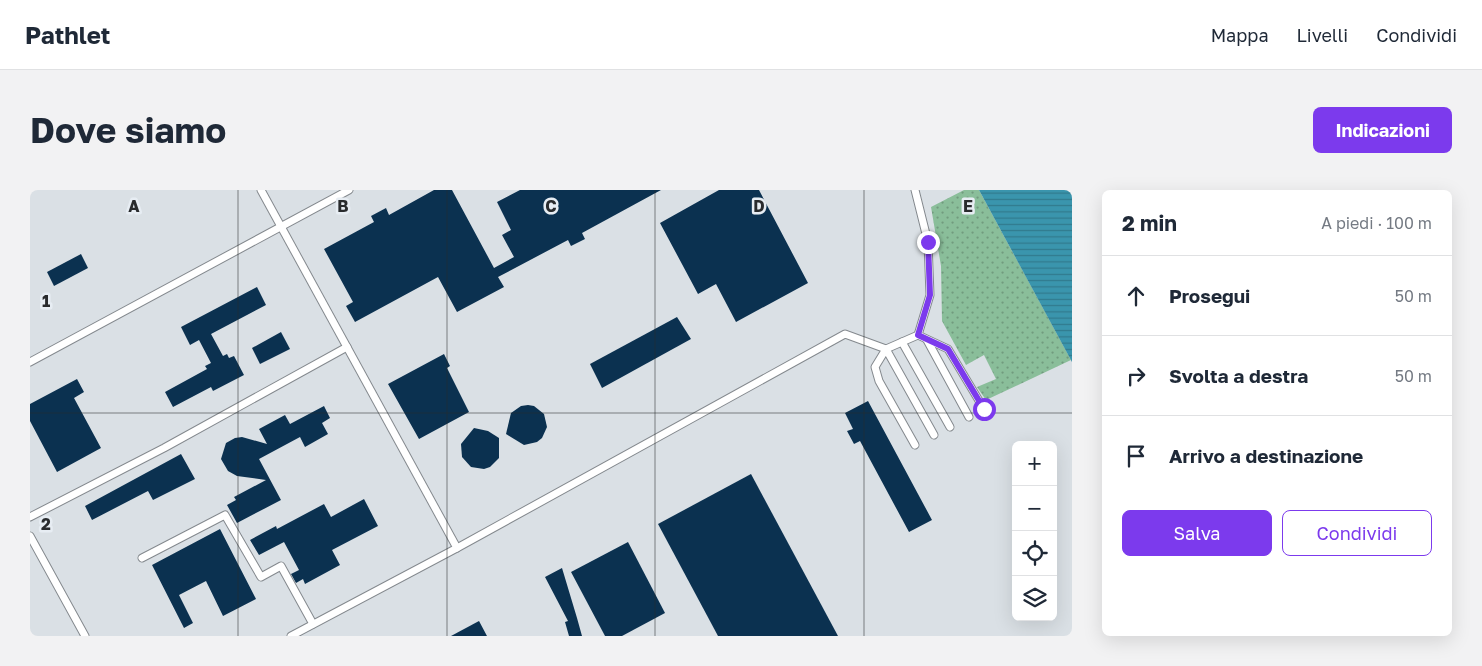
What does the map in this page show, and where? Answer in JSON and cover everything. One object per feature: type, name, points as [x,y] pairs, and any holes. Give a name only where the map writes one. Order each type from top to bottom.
[{"type":"lane","points":[[261,190],[457,548]]},
{"type":"lane","points":[[30,362],[282,228],[349,190]]},
{"type":"lane","points":[[915,190],[928,242],[930,295],[918,335],[886,349],[875,367],[879,381],[916,445]]},
{"type":"lane","points":[[290,636],[457,548],[845,334],[886,349],[934,436]]},
{"type":"lane","points":[[918,335],[948,349],[984,409]]},
{"type":"lane","points":[[927,340],[969,417]]},
{"type":"lane","points":[[902,342],[950,427]]},
{"type":"lane","points":[[30,517],[164,448],[347,347]]},
{"type":"lane","points":[[142,558],[225,515],[261,577],[281,566],[313,624]]},
{"type":"lane","points":[[30,536],[85,636]]},
{"type":"green space","points":[[964,190],[979,190],[1071,360],[986,400],[977,387],[996,379],[984,355],[966,365],[942,321],[941,266],[931,207]]},
{"type":"water","points":[[979,190],[1072,190],[1072,362]]},
{"type":"building","points":[[434,190],[452,190],[494,268],[514,257],[502,235],[511,230],[497,202],[520,190],[661,190],[582,233],[585,239],[571,246],[568,240],[498,277],[504,287],[457,312],[438,277],[355,322],[346,306],[353,302],[324,249],[374,222],[371,216],[386,208],[389,215]]},
{"type":"building","points":[[719,190],[759,190],[808,283],[736,322],[716,284],[698,294],[660,223]]},
{"type":"building","points":[[81,254],[88,268],[54,286],[47,272]]},
{"type":"building","points":[[257,287],[266,305],[211,334],[223,356],[227,354],[229,358],[234,356],[244,375],[213,391],[211,387],[173,407],[165,392],[207,369],[205,366],[211,363],[199,340],[190,345],[181,327]]},
{"type":"building","points":[[677,317],[691,339],[602,388],[590,364]]},
{"type":"building","points":[[281,332],[290,349],[260,364],[252,348]]},
{"type":"building","points":[[444,354],[450,366],[447,368],[469,412],[419,439],[388,384]]},
{"type":"building","points":[[77,379],[84,392],[74,398],[101,448],[57,472],[30,421],[30,404]]},
{"type":"building","points":[[868,401],[932,520],[909,532],[860,441],[854,444],[847,431],[853,429],[845,413]]},
{"type":"building","points":[[324,406],[330,418],[322,423],[328,434],[305,447],[300,437],[259,459],[281,500],[237,523],[227,505],[236,500],[234,497],[266,480],[237,476],[228,471],[221,459],[226,443],[235,438],[242,437],[267,444],[259,429],[285,415],[290,424]]},
{"type":"building","points":[[521,406],[534,406],[544,414],[547,427],[542,438],[537,442],[524,445],[506,434],[511,413]]},
{"type":"building","points":[[474,428],[488,431],[499,438],[499,458],[490,467],[484,469],[471,467],[462,457],[461,444]]},
{"type":"building","points":[[181,454],[195,479],[153,500],[148,491],[92,520],[85,506]]},
{"type":"building","points":[[751,474],[838,636],[718,636],[658,524]]},
{"type":"building","points":[[364,499],[378,526],[332,550],[340,565],[305,584],[303,579],[296,583],[291,574],[299,570],[284,542],[259,555],[250,540],[276,526],[277,529],[324,504],[331,517]]},
{"type":"building","points":[[220,529],[256,599],[223,616],[206,581],[179,595],[193,623],[184,628],[152,565]]},
{"type":"building","points":[[628,542],[665,613],[622,636],[605,636],[571,572]]},
{"type":"building","points":[[562,568],[582,636],[569,636],[565,622],[568,621],[545,577]]},
{"type":"building","points":[[479,621],[487,636],[451,636]]},
{"type":"route","points":[[928,242],[930,295],[918,335],[948,349],[984,409]]}]
